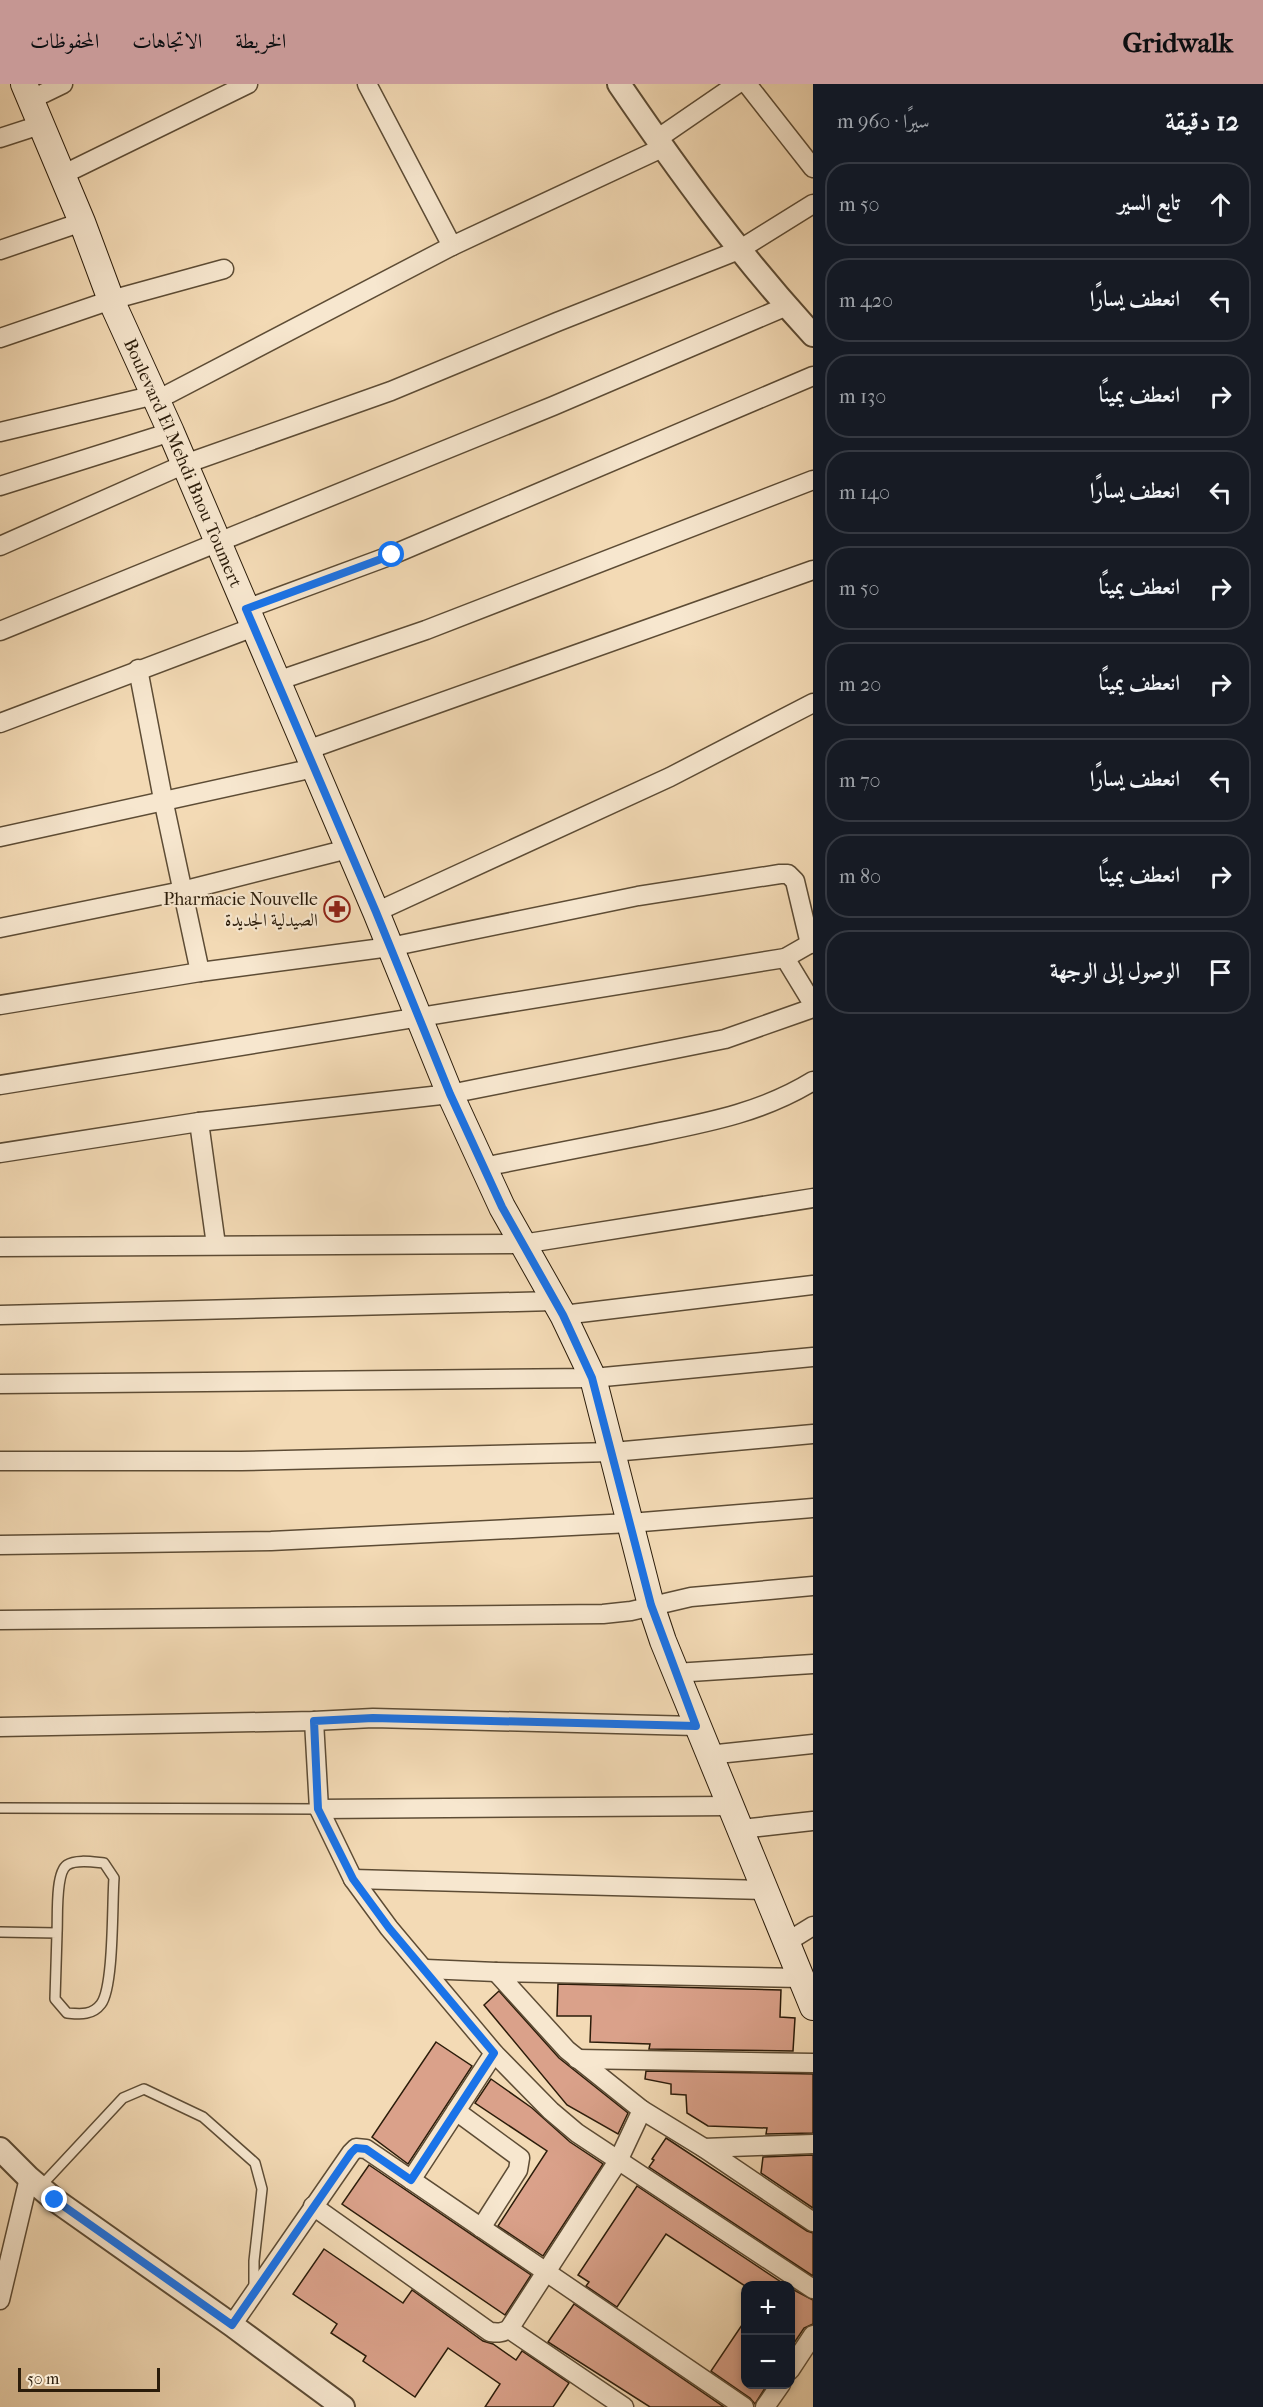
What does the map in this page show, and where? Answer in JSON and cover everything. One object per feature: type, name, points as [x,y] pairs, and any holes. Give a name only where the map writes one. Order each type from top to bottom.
[{"type":"main road","name":"Boulevard El Mehdi Bnou Toumert","points":[[27,92],[82,222],[111,300],[185,464],[376,912],[450,1094],[502,1207],[559,1308],[592,1378],[651,1605],[696,1726],[741,1829],[813,2007]]},
{"type":"street","points":[[27,92],[63,84]]},
{"type":"street","points":[[62,175],[248,84]]},
{"type":"street","points":[[367,84],[452,246]]},
{"type":"street","points":[[619,84],[739,250],[813,335]]},
{"type":"street","points":[[0,432],[156,398],[452,246],[660,143],[737,84]]},
{"type":"street","points":[[747,84],[813,168]]},
{"type":"street","points":[[0,138],[40,125]]},
{"type":"street","points":[[0,546],[185,464],[391,391],[739,250],[813,204]]},
{"type":"street","points":[[0,250],[82,222]]},
{"type":"street","points":[[0,338],[111,300],[224,269]]},
{"type":"street","points":[[0,632],[553,406],[787,306]]},
{"type":"street","points":[[0,723],[138,669],[392,555],[813,376]]},
{"type":"street","points":[[0,486],[171,432]]},
{"type":"street","points":[[277,681],[426,630],[813,480]]},
{"type":"street","points":[[0,837],[163,799],[310,759],[600,648],[813,570]]},
{"type":"street","points":[[138,669],[200,972]]},
{"type":"street","points":[[376,912],[670,777],[813,703]]},
{"type":"street","points":[[0,928],[183,891],[348,849]]},
{"type":"street","points":[[0,1005],[200,972],[390,946],[638,896],[780,874],[789,874],[795,880],[811,943],[785,958],[0,1085]]},
{"type":"street","points":[[0,1152],[199,1122],[450,1094],[725,1039],[813,1006],[785,958]]},
{"type":"street","points":[[483,1167],[693,1125],[766,1105],[787,1097],[813,1081]]},
{"type":"street","points":[[199,1122],[216,1245]]},
{"type":"street","points":[[0,1247],[522,1244],[813,1198]]},
{"type":"street","points":[[0,1315],[559,1308],[813,1285]]},
{"type":"street","points":[[0,1384],[592,1378],[813,1357]]},
{"type":"street","points":[[0,1461],[252,1461],[613,1452],[813,1434]]},
{"type":"street","points":[[0,1545],[271,1541],[630,1522],[813,1509]]},
{"type":"street","points":[[0,1620],[572,1615],[631,1611],[691,1597],[813,1586]]},
{"type":"street","points":[[675,1673],[813,1664]]},
{"type":"street","points":[[0,1727],[373,1718],[696,1726]]},
{"type":"street","points":[[314,1721],[318,1809],[353,1879],[389,1928],[426,1969],[494,2053],[551,2111],[577,2133],[813,2289]]},
{"type":"street","points":[[708,1755],[813,1744]]},
{"type":"street","points":[[318,1809],[730,1806]]},
{"type":"street","points":[[741,1829],[813,1821]]},
{"type":"street","points":[[353,1879],[765,1890]]},
{"type":"street","points":[[787,1942],[813,1926]]},
{"type":"street","points":[[426,1969],[801,1978]]},
{"type":"street","points":[[496,1972],[577,2059],[642,2110],[704,2148],[813,2222]]},
{"type":"street","points":[[411,2180],[494,2053]]},
{"type":"street","points":[[577,2059],[813,2063]]},
{"type":"street","points":[[313,2206],[490,2332],[503,2332],[509,2329],[618,2161],[642,2110]]},
{"type":"street","points":[[456,2111],[520,2158],[518,2170],[481,2228]]},
{"type":"street","points":[[704,2148],[813,2144]]},
{"type":"street","points":[[232,2325],[351,2153],[356,2148],[366,2149],[744,2407]]},
{"type":"street","points":[[0,2149],[35,2183],[343,2407]]},
{"type":"street","points":[[0,2300],[35,2183]]},
{"type":"street","points":[[509,2329],[624,2407]]},
{"type":"street","points":[[795,2362],[813,2335]]},
{"type":"street","points":[[765,2407],[778,2389]]},
{"type":"lane","points":[[0,1808],[318,1809]]},
{"type":"lane","points":[[89,1861],[104,1863],[114,1878],[108,1985],[101,2005],[85,2014],[66,2013],[55,1999],[57,1933],[60,1873],[68,1864],[89,1861]]},
{"type":"lane","points":[[0,1932],[57,1933]]},
{"type":"lane","points":[[35,2183],[123,2098],[144,2089],[203,2117],[255,2163],[262,2189],[254,2261],[254,2292]]},
{"type":"building","points":[[558,1984],[781,1990],[780,2017],[795,2018],[793,2051],[649,2049],[650,2044],[590,2042],[591,2016],[557,2016]]},
{"type":"building","points":[[499,1991],[559,2058],[628,2113],[618,2134],[567,2105],[484,2005]]},
{"type":"building","points":[[436,2042],[472,2066],[408,2164],[372,2137]]},
{"type":"building","points":[[646,2071],[813,2074],[813,2133],[766,2134],[767,2128],[708,2126],[687,2113],[686,2095],[671,2094],[671,2084],[645,2079]]},
{"type":"building","points":[[491,2079],[532,2108],[570,2142],[603,2164],[543,2256],[498,2226],[547,2151],[475,2103]]},
{"type":"building","points":[[666,2138],[813,2233],[813,2276],[649,2167]]},
{"type":"building","points":[[813,2155],[813,2208],[761,2173],[763,2157]]},
{"type":"building","points":[[369,2165],[531,2275],[505,2315],[342,2204]]},
{"type":"building","points":[[637,2186],[780,2281],[741,2281],[741,2283],[666,2234],[617,2307],[586,2286],[589,2282],[578,2275]]},
{"type":"building","points":[[324,2249],[403,2303],[412,2290],[483,2341],[493,2344],[516,2360],[522,2351],[569,2383],[553,2407],[485,2407],[500,2384],[448,2348],[415,2397],[363,2361],[366,2356],[331,2333],[337,2324],[293,2294]]},
{"type":"building","points":[[795,2291],[813,2300],[813,2324],[804,2328],[795,2342]]},
{"type":"building","points":[[574,2304],[724,2407],[650,2407],[548,2342]]},
{"type":"building","points":[[741,2326],[741,2389],[764,2389],[755,2404],[750,2398],[711,2371]]},
{"type":"place","name":"Pharmacie Nouvelle الصيدلية الجديدة","points":[[337,909]]},
{"type":"route","points":[[55,2200],[232,2325],[351,2153],[356,2148],[366,2149],[411,2180],[494,2053],[426,1969],[389,1928],[353,1879],[318,1809],[314,1721],[373,1718],[696,1726],[651,1605],[592,1378],[563,1315],[502,1207],[450,1094],[376,912],[246,609],[392,555]]}]
